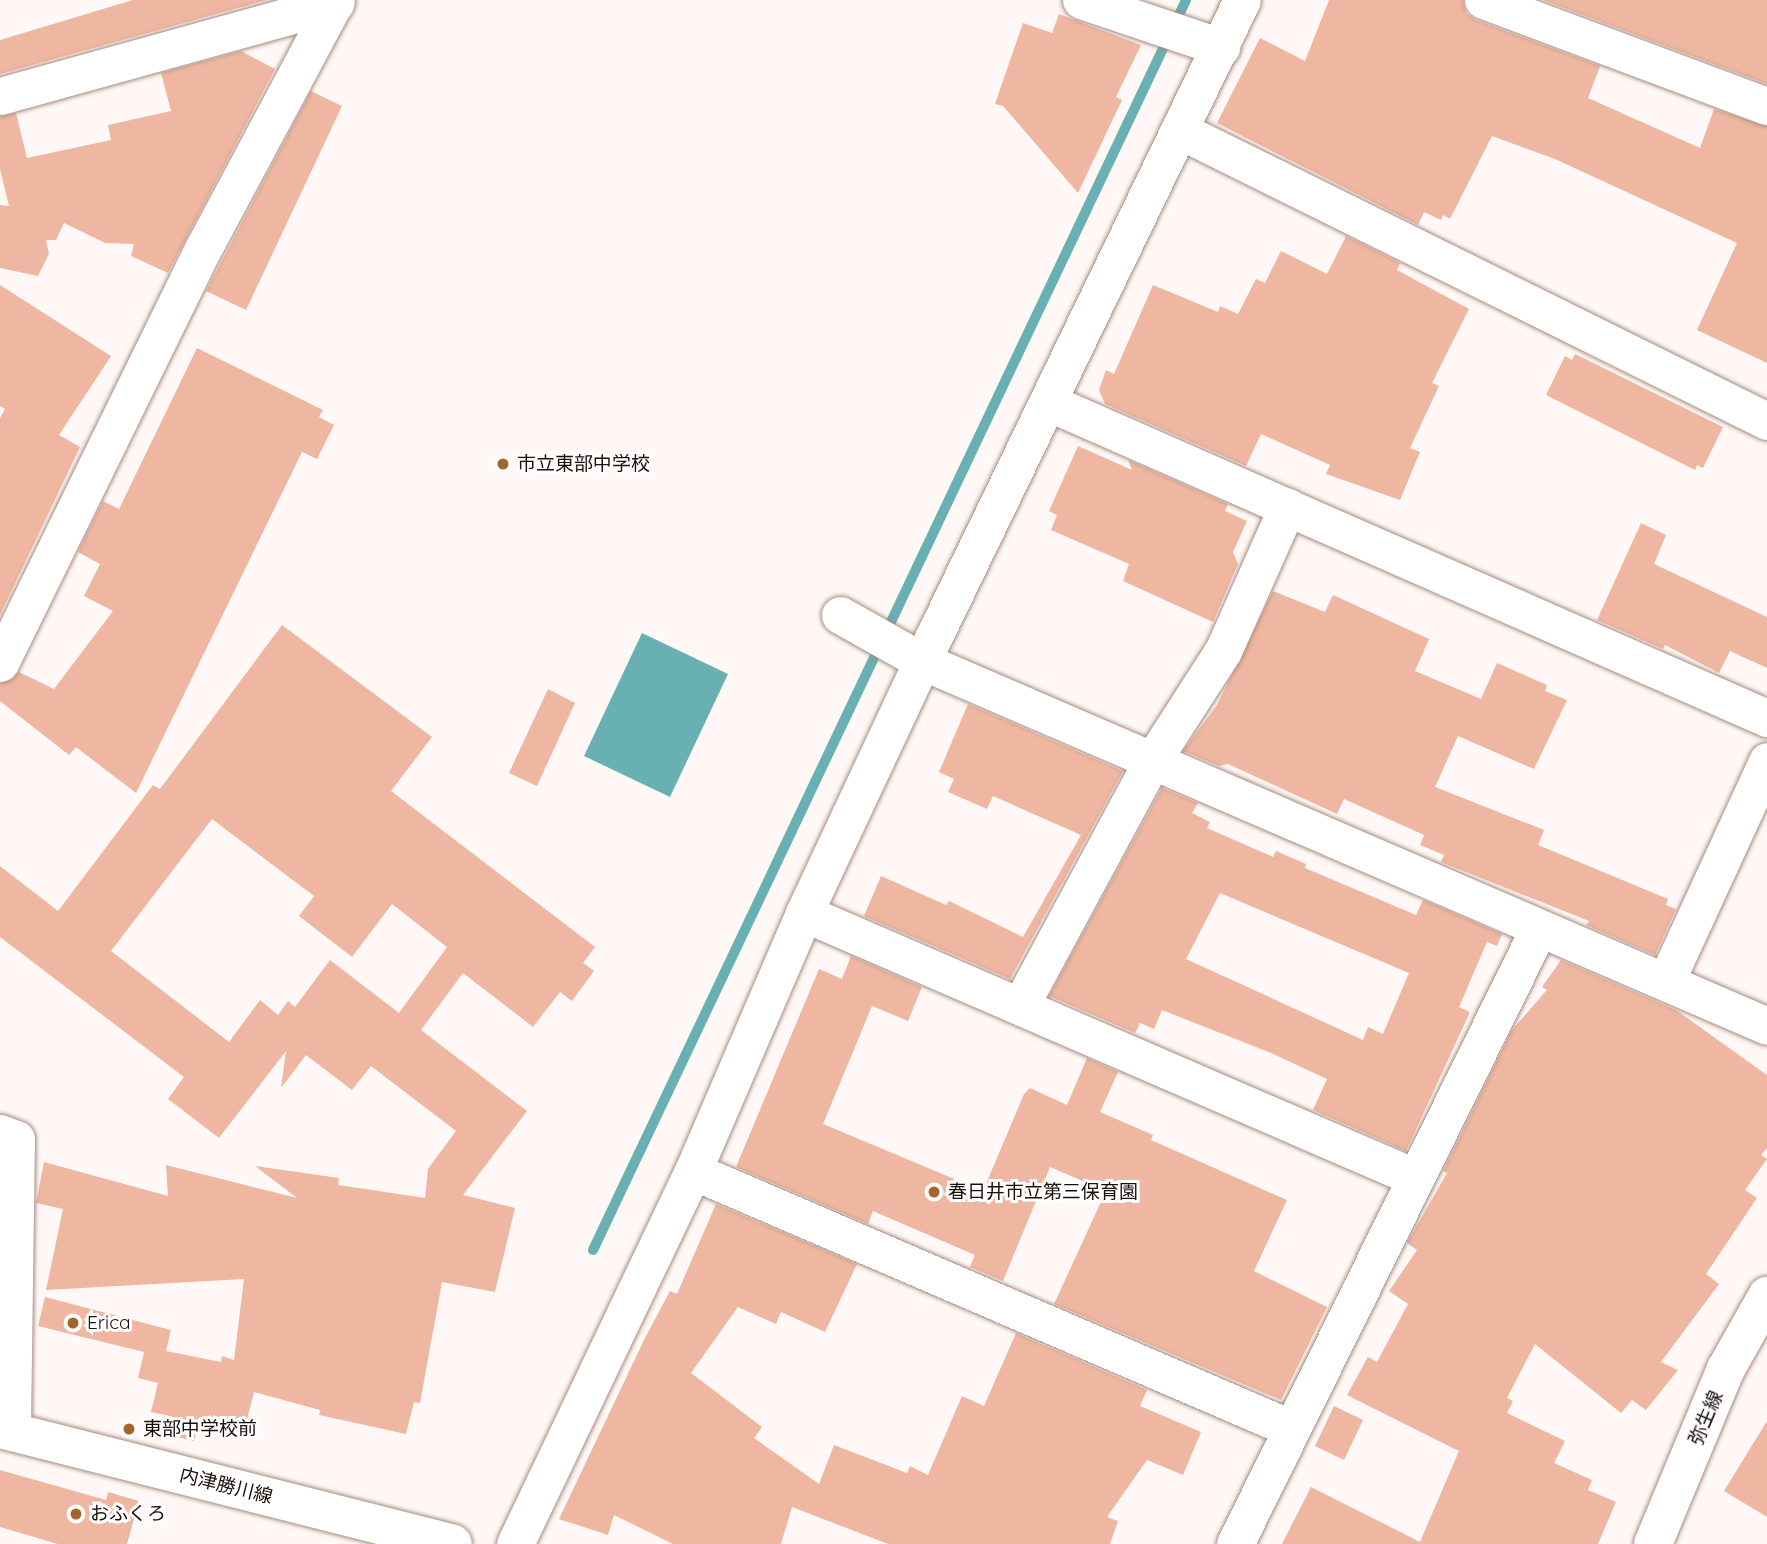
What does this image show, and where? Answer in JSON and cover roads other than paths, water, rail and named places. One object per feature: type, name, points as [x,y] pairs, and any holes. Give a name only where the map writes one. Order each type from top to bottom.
[{"type":"main road","name":"弥生線","points":[[1653,1544],[1726,1370],[1767,1296]]},
{"type":"main road","name":"内津勝川線","points":[[6,1431],[398,1537],[453,1544]]},
{"type":"street","points":[[1081,0],[1205,42]]},
{"type":"street","points":[[515,1544],[693,1171],[804,913],[922,661],[1181,131],[1205,42],[1242,0]]},
{"type":"street","points":[[1483,0],[1767,106]]},
{"type":"street","points":[[0,96],[336,2]]},
{"type":"street","points":[[3,649],[203,248],[336,2]]},
{"type":"street","points":[[1181,131],[1767,421]]},
{"type":"street","points":[[1050,403],[1767,718]]},
{"type":"street","points":[[1020,1006],[1152,761],[1223,651],[1287,507]]},
{"type":"street","points":[[840,615],[922,661],[1538,930],[1666,981],[1767,1026]]},
{"type":"street","points":[[1666,981],[1767,761]]},
{"type":"street","points":[[804,913],[1414,1177]]},
{"type":"street","points":[[1235,1544],[1538,930]]},
{"type":"street","points":[[0,1133],[16,1139],[6,1431]]},
{"type":"street","points":[[693,1171],[1290,1428]]},
{"type":"water","points":[[642,633],[728,674],[670,797],[584,756]]},
{"type":"waterway","points":[[593,1250],[1186,0]]},
{"type":"place","name":"市立東部中学校","points":[[503,464]]},
{"type":"place","name":"春日井市立第三保育園","points":[[934,1192]]},
{"type":"place","name":"Erica","points":[[73,1323]]},
{"type":"place","name":"東部中学校前","points":[[129,1429]]},
{"type":"place","name":"おふくろ","points":[[76,1514]]}]
